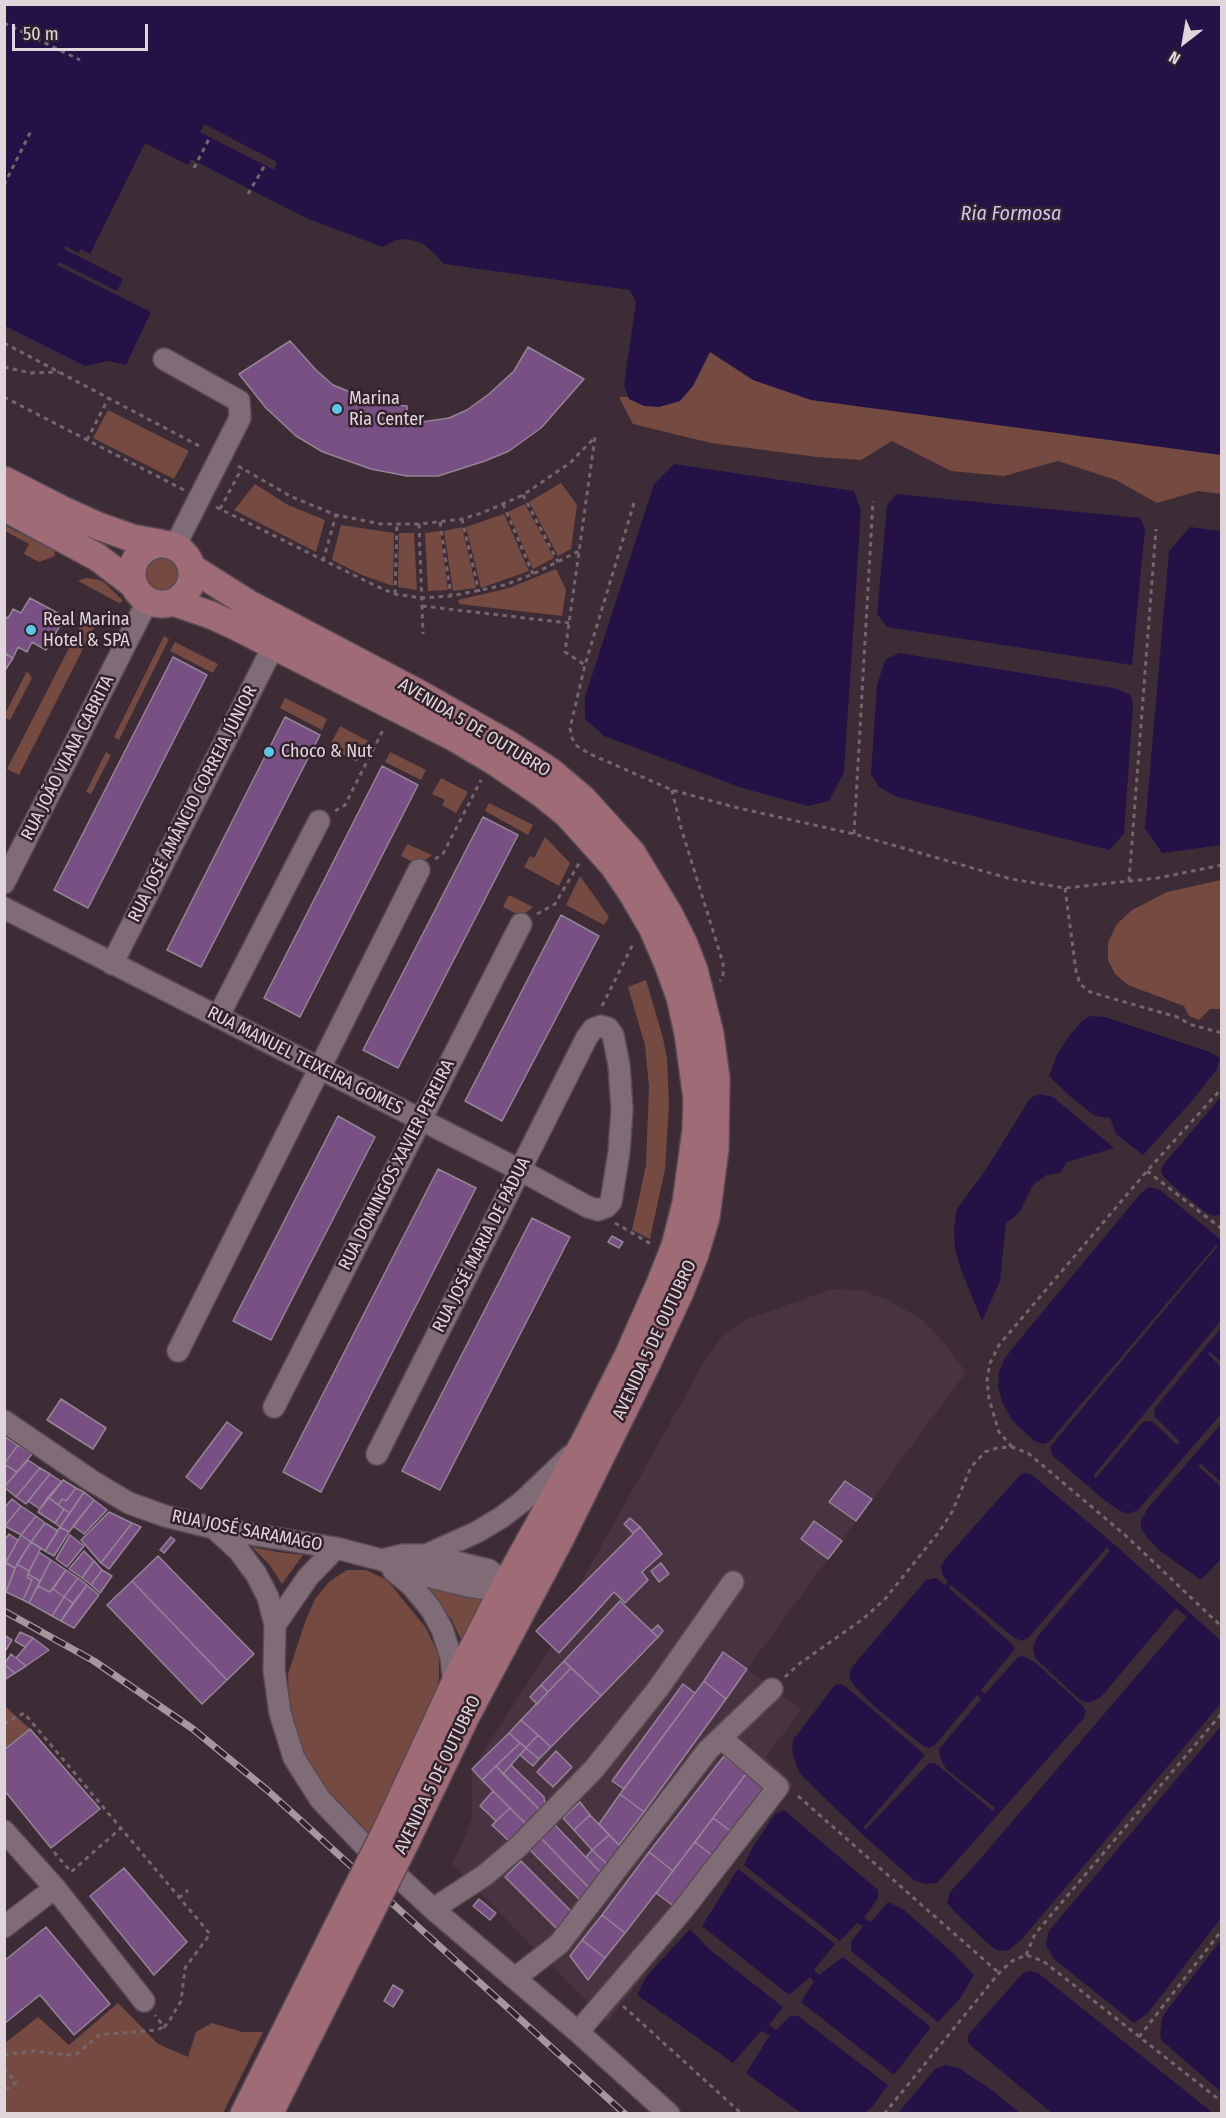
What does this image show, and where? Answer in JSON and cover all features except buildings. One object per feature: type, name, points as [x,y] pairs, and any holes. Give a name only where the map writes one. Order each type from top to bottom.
[{"type":"main road","points":[[4,480],[98,526],[132,538],[167,545],[183,551],[189,559],[193,576],[187,592],[151,596],[133,566],[143,550],[167,545]]},
{"type":"main road","name":"AVENIDA 5 DE OUTUBRO","points":[[4,507],[97,557],[151,596],[211,615],[274,645],[492,760],[541,793],[567,814],[592,840],[632,892],[668,964],[680,997],[688,1033],[697,1099],[692,1167],[675,1246],[660,1284],[585,1441],[506,1584],[454,1685],[397,1834]]},
{"type":"main road","name":"AVENIDA 5 DE OUTUBRO","points":[[192,568],[249,604],[418,693],[508,744],[550,771],[583,799],[632,853],[652,884],[684,944],[703,1000],[711,1045],[717,1107],[713,1172],[706,1217],[684,1283],[656,1345],[542,1572],[397,1834],[348,1931],[244,2114]]},
{"type":"main road","name":"AVENIDA 5 DE OUTUBRO","points":[[269,2114],[348,1931]]},
{"type":"street","points":[[164,359],[239,400],[240,418],[221,457],[167,545]]},
{"type":"street","name":"RUA JOÃO VIANA CABRITA","points":[[4,884],[151,596]]},
{"type":"street","name":"RUA JOSÉ AMÂNCIO CORREIA JÚNIOR","points":[[112,964],[274,645]]},
{"type":"street","points":[[218,1017],[319,821]]},
{"type":"street","points":[[178,1351],[419,870]]},
{"type":"street","name":"RUA MANUEL TEIXEIRA GOMES","points":[[4,908],[520,1170],[588,1207],[597,1210],[606,1207]]},
{"type":"street","name":"RUA DOMINGOS XAVIER PEREIRA","points":[[274,1407],[521,924]]},
{"type":"street","name":"RUA JOSÉ MARIA DE PÁDUA","points":[[377,1454],[587,1037],[593,1029],[601,1026],[608,1028],[613,1035],[619,1065],[622,1109],[613,1193],[611,1202],[606,1207]]},
{"type":"street","name":"RUA JOSÉ SARAMAGO","points":[[4,1421],[92,1481],[129,1503],[165,1516],[214,1528],[336,1548],[382,1560],[410,1572],[481,1588],[528,1580],[542,1572]]},
{"type":"street","points":[[426,1555],[477,1532],[502,1517],[523,1501],[585,1441]]},
{"type":"street","points":[[214,1528],[239,1551],[256,1574],[268,1597],[275,1625],[274,1670],[280,1713],[294,1758],[320,1799],[361,1842],[433,1909],[578,2032],[669,2114]]},
{"type":"street","points":[[275,1625],[308,1577],[336,1548]]},
{"type":"street","points":[[382,1560],[403,1555],[426,1555],[480,1566],[496,1575],[506,1584],[510,1597],[512,1611],[507,1636]]},
{"type":"street","points":[[382,1560],[412,1586],[442,1629],[451,1656],[454,1685]]},
{"type":"street","points":[[433,1909],[485,1875],[518,1846],[594,1769],[657,1690],[733,1582]]},
{"type":"street","points":[[515,1978],[559,1944],[708,1749],[772,1689]]},
{"type":"street","points":[[578,2032],[682,1911],[778,1787],[721,1738]]},
{"type":"street","points":[[4,1831],[55,1888],[144,2001]]},
{"type":"street","points":[[4,1927],[55,1888]]},
{"type":"path","points":[[4,23],[80,60]]},
{"type":"path","points":[[4,185],[32,129]]},
{"type":"path","points":[[194,168],[210,137]]},
{"type":"path","points":[[249,195],[265,165]]},
{"type":"path","points":[[4,343],[242,468],[292,497],[336,515],[366,522],[397,525],[440,522],[462,519],[503,504],[523,495],[570,463],[595,437],[565,652],[585,665]]},
{"type":"path","points":[[4,367],[31,373],[60,372]]},
{"type":"path","points":[[87,440],[110,398]]},
{"type":"path","points":[[220,509],[242,468]]},
{"type":"path","points":[[523,495],[558,562]]},
{"type":"path","points":[[854,834],[873,501]]},
{"type":"path","points":[[634,503],[585,665],[570,728],[577,747],[672,790],[734,807],[854,834],[1011,879],[1065,888],[1158,878],[1221,865]]},
{"type":"path","points":[[503,504],[533,574]]},
{"type":"path","points":[[323,561],[336,515]]},
{"type":"path","points":[[462,519],[479,592]]},
{"type":"path","points":[[440,522],[451,596]]},
{"type":"path","points":[[419,524],[423,634]]},
{"type":"path","points":[[395,594],[397,525]]},
{"type":"path","points":[[1129,881],[1156,529]]},
{"type":"path","points":[[422,598],[479,592],[533,574],[580,550]]},
{"type":"path","points":[[422,606],[569,623]]},
{"type":"path","points":[[319,821],[345,806],[395,707]]},
{"type":"path","points":[[419,870],[443,854],[492,760]]},
{"type":"path","points":[[672,790],[684,839],[723,963],[723,976],[703,1000]]},
{"type":"path","points":[[521,924],[555,904],[592,840]]},
{"type":"path","points":[[1065,888],[1076,971],[1080,984],[1090,992],[1177,1017],[1192,1025],[1221,1033]]},
{"type":"path","points":[[602,1007],[646,917]]},
{"type":"path","points":[[1221,1088],[999,1345],[990,1364],[987,1380],[989,1399],[999,1432],[1012,1447],[1029,1453],[1125,1535],[1221,1627]]},
{"type":"path","points":[[1147,1171],[1221,1229]]},
{"type":"path","points":[[632,1233],[649,1243]]},
{"type":"path","points":[[772,1689],[799,1664],[862,1620],[885,1599],[939,1532],[952,1512],[971,1467],[985,1452],[1012,1447]]},
{"type":"path","points":[[4,1724],[24,1713],[210,1934],[185,1968],[181,2001],[164,2026],[156,2030],[99,2035],[78,2053],[70,2055],[32,2051],[4,2055]]},
{"type":"path","points":[[1026,1955],[1035,1934],[1221,1713]]},
{"type":"path","points":[[798,1796],[999,1973]]},
{"type":"path","points":[[54,1852],[71,1872],[121,1828]]},
{"type":"path","points":[[179,1898],[188,1890]]},
{"type":"path","points":[[1139,2037],[1221,1930]]},
{"type":"path","points":[[884,2114],[999,1973],[1012,1961],[1026,1955],[1043,1961],[1221,2102]]},
{"type":"path","points":[[611,1995],[742,2114]]},
{"type":"path","points":[[144,2001],[164,2026]]},
{"type":"path","points":[[4,2068],[16,2082],[4,2091]]},
{"type":"shaded area","points":[[709,348],[1221,453],[1221,494],[1198,491],[1157,503],[1116,480],[1058,461],[1004,476],[951,471],[892,441],[861,460],[817,457],[711,443],[633,424],[619,397],[630,397]]},
{"type":"shaded area","points":[[108,410],[189,451],[174,479],[93,438]]},
{"type":"shaded area","points":[[561,483],[577,505],[571,549],[558,556],[529,502]]},
{"type":"shaded area","points":[[255,484],[288,505],[325,520],[316,552],[234,510]]},
{"type":"shaded area","points":[[525,504],[554,558],[533,569],[508,512]]},
{"type":"shaded area","points":[[504,514],[529,571],[481,588],[466,527]]},
{"type":"shaded area","points":[[4,525],[54,550],[55,556],[39,562],[24,554],[29,544],[5,531]]},
{"type":"shaded area","points":[[341,525],[394,533],[393,586],[362,575],[332,560]]},
{"type":"shaded area","points":[[462,527],[476,588],[453,591],[444,531]]},
{"type":"shaded area","points":[[440,531],[448,590],[428,591],[425,533]]},
{"type":"shaded area","points":[[399,533],[414,533],[417,590],[398,587]]},
{"type":"shaded area","points":[[162,554],[175,560],[181,573],[175,586],[162,592],[149,586],[143,573],[149,560]]},
{"type":"shaded area","points":[[556,569],[566,590],[562,616],[459,604],[458,600],[509,588]]},
{"type":"shaded area","points":[[86,578],[100,580],[106,584],[122,602],[119,603],[78,581]]},
{"type":"shaded area","points":[[84,619],[95,625],[19,775],[7,769]]},
{"type":"shaded area","points":[[164,636],[169,639],[119,740],[114,737]]},
{"type":"shaded area","points":[[175,642],[218,664],[213,673],[170,651]]},
{"type":"shaded area","points":[[27,671],[32,678],[10,720],[5,718],[5,712]]},
{"type":"shaded area","points":[[285,698],[327,719],[322,730],[280,708]]},
{"type":"shaded area","points":[[340,726],[368,741],[357,762],[329,747]]},
{"type":"shaded area","points":[[106,752],[111,755],[91,794],[86,792]]},
{"type":"shaded area","points":[[390,752],[426,770],[421,780],[385,762]]},
{"type":"shaded area","points":[[441,778],[468,792],[456,813],[442,805],[445,800],[432,794]]},
{"type":"shaded area","points":[[489,803],[533,825],[528,835],[485,811]]},
{"type":"shaded area","points":[[545,837],[570,863],[559,886],[524,867],[530,856],[534,858]]},
{"type":"shaded area","points":[[407,844],[432,855],[419,865],[401,856]]},
{"type":"shaded area","points":[[580,876],[609,917],[604,925],[566,905]]},
{"type":"shaded area","points":[[1221,880],[1221,1009],[1210,1009],[1199,1020],[1189,1016],[1184,1006],[1128,985],[1115,974],[1108,960],[1108,942],[1117,924],[1132,910],[1167,892]]},
{"type":"shaded area","points":[[509,895],[533,907],[521,916],[503,907]]},
{"type":"shaded area","points":[[646,980],[667,1059],[669,1105],[665,1169],[650,1239],[632,1230],[646,1165],[649,1087],[645,1045],[628,987]]},
{"type":"shaded area","points":[[833,1289],[863,1291],[890,1301],[921,1319],[944,1343],[966,1372],[747,1669],[801,1710],[766,1757],[794,1785],[607,2022],[452,1864],[472,1818],[472,1769],[552,1646],[536,1631],[576,1591],[707,1357],[725,1333],[747,1319]]},
{"type":"shaded area","points":[[252,1547],[303,1555],[282,1584],[269,1564]]},
{"type":"shaded area","points":[[347,1570],[366,1570],[387,1580],[426,1628],[439,1656],[439,1680],[430,1709],[371,1836],[326,1788],[308,1762],[297,1736],[289,1701],[288,1674],[315,1599],[330,1581]]},
{"type":"shaded area","points":[[426,1586],[483,1599],[461,1640],[452,1620]]},
{"type":"shaded area","points":[[5,1706],[30,1729],[5,1749]]},
{"type":"shaded area","points":[[118,2003],[158,2044],[188,2057],[196,2032],[212,2023],[242,2032],[263,2032],[223,2113],[5,2113],[5,2043],[38,2017],[69,2045]]},
{"type":"water","name":"Ria Formosa","points":[[4,5],[1221,5],[1221,455],[811,400],[753,380],[710,352],[693,386],[680,401],[659,407],[644,406],[629,399],[624,385],[636,302],[630,290],[444,264],[422,243],[408,239],[396,240],[383,247],[306,218],[191,159],[188,165],[145,143],[90,254],[81,249],[78,253],[66,246],[64,249],[123,279],[117,291],[59,262],[57,265],[151,312],[126,365],[108,361],[85,366],[5,326]]},
{"type":"water","points":[[674,464],[854,491],[861,510],[844,772],[829,801],[808,806],[742,788],[604,736],[585,719],[585,697],[654,484]]},
{"type":"water","points":[[896,494],[1140,518],[1145,528],[1132,665],[887,627],[877,614],[887,506]]},
{"type":"water","points":[[1190,527],[1221,531],[1221,845],[1162,853],[1145,828],[1169,551]]},
{"type":"water","points":[[899,653],[1114,688],[1131,695],[1133,706],[1124,834],[1109,850],[897,797],[879,787],[871,774],[877,685],[885,660]]},
{"type":"water","points":[[1090,1016],[1105,1017],[1210,1052],[1220,1058],[1217,1069],[1192,1101],[1143,1155],[1116,1134],[1110,1118],[1095,1116],[1049,1076],[1057,1055],[1069,1036],[1082,1021]]},
{"type":"water","points":[[1040,1094],[1053,1097],[1114,1148],[1067,1162],[1060,1173],[1047,1175],[1033,1185],[1019,1213],[1006,1223],[1000,1281],[982,1321],[955,1249],[954,1229],[957,1209],[987,1168],[1029,1100]]},
{"type":"water","points":[[1221,1097],[1221,1214],[1215,1216],[1208,1214],[1180,1192],[1164,1177],[1161,1171],[1163,1165]]},
{"type":"water","points":[[1149,1187],[1160,1190],[1221,1240],[1221,1320],[1093,1476],[1096,1478],[1142,1423],[1147,1421],[1153,1422],[1177,1445],[1180,1442],[1155,1417],[1154,1412],[1221,1328],[1221,1362],[1210,1352],[1208,1354],[1221,1367],[1221,1414],[1138,1510],[1128,1514],[1103,1499],[1052,1455],[1050,1447],[1218,1246],[1216,1245],[1049,1442],[1043,1444],[1034,1441],[1012,1420],[1002,1402],[998,1387],[999,1372],[1011,1350],[1141,1193]]},
{"type":"water","points":[[1221,1424],[1221,1482],[1201,1464],[1198,1466],[1222,1488],[1221,1559],[1201,1580],[1159,1550],[1141,1528],[1141,1520],[1148,1508]]},
{"type":"water","points":[[1031,1474],[1115,1545],[1221,1641],[1222,1702],[1022,1939],[1009,1950],[1002,1951],[995,1949],[983,1939],[947,1903],[950,1892],[1187,1617],[1176,1608],[1101,1697],[1085,1702],[1035,1658],[1033,1647],[1037,1637],[1110,1551],[1107,1547],[1028,1638],[1021,1641],[1013,1637],[951,1585],[949,1588],[1015,1649],[981,1690],[985,1694],[1018,1657],[1023,1656],[1036,1663],[1083,1706],[1086,1712],[1083,1719],[937,1883],[926,1884],[915,1881],[862,1834],[801,1775],[792,1751],[793,1740],[834,1686],[839,1684],[845,1686],[925,1755],[864,1827],[865,1830],[929,1763],[940,1767],[993,1811],[995,1808],[946,1769],[940,1758],[939,1749],[981,1699],[977,1695],[935,1745],[929,1748],[923,1746],[875,1707],[855,1687],[850,1678],[850,1672],[926,1580],[936,1578],[945,1585],[948,1582],[942,1574],[941,1566],[946,1558],[1020,1475]]},
{"type":"water","points":[[1221,1726],[1221,1918],[1148,2013],[1134,2023],[1054,1959],[1046,1945],[1049,1931]]},
{"type":"water","points":[[784,1810],[878,1890],[878,1898],[864,1918],[871,1922],[888,1902],[903,1909],[974,1975],[959,2000],[938,2022],[851,1951],[851,1942],[863,1926],[857,1923],[840,1941],[744,1865],[751,1850],[775,1814]]},
{"type":"water","points":[[738,1869],[835,1944],[814,1970],[819,1975],[843,1957],[931,2027],[894,2075],[801,2002],[814,1981],[810,1977],[789,1995],[702,1926]]},
{"type":"water","points":[[690,1929],[709,1949],[783,2007],[769,2025],[776,2030],[790,2016],[798,2016],[888,2085],[873,2106],[865,2113],[801,2113],[746,2073],[770,2035],[761,2031],[733,2063],[637,1995],[646,1977]]},
{"type":"water","points":[[1221,1940],[1221,2092],[1161,2040],[1160,2034],[1162,2018],[1166,2011]]},
{"type":"water","points":[[1030,1971],[1038,1973],[1213,2113],[1052,2113],[971,2046],[967,2040],[969,2034],[1023,1973]]},
{"type":"water","points":[[946,2065],[959,2068],[1020,2113],[898,2113],[935,2069]]},
{"type":"pier","points":[[204,124],[277,162],[274,170],[200,132]]},
{"type":"railway","points":[[4,1611],[94,1661],[193,1729],[266,1789],[625,2114]]},
{"type":"place","name":"Marina Ria Center","points":[[337,409]]},
{"type":"place","name":"Real Marina Hotel & SPA","points":[[31,630]]},
{"type":"place","name":"Choco & Nut","points":[[269,752]]}]
